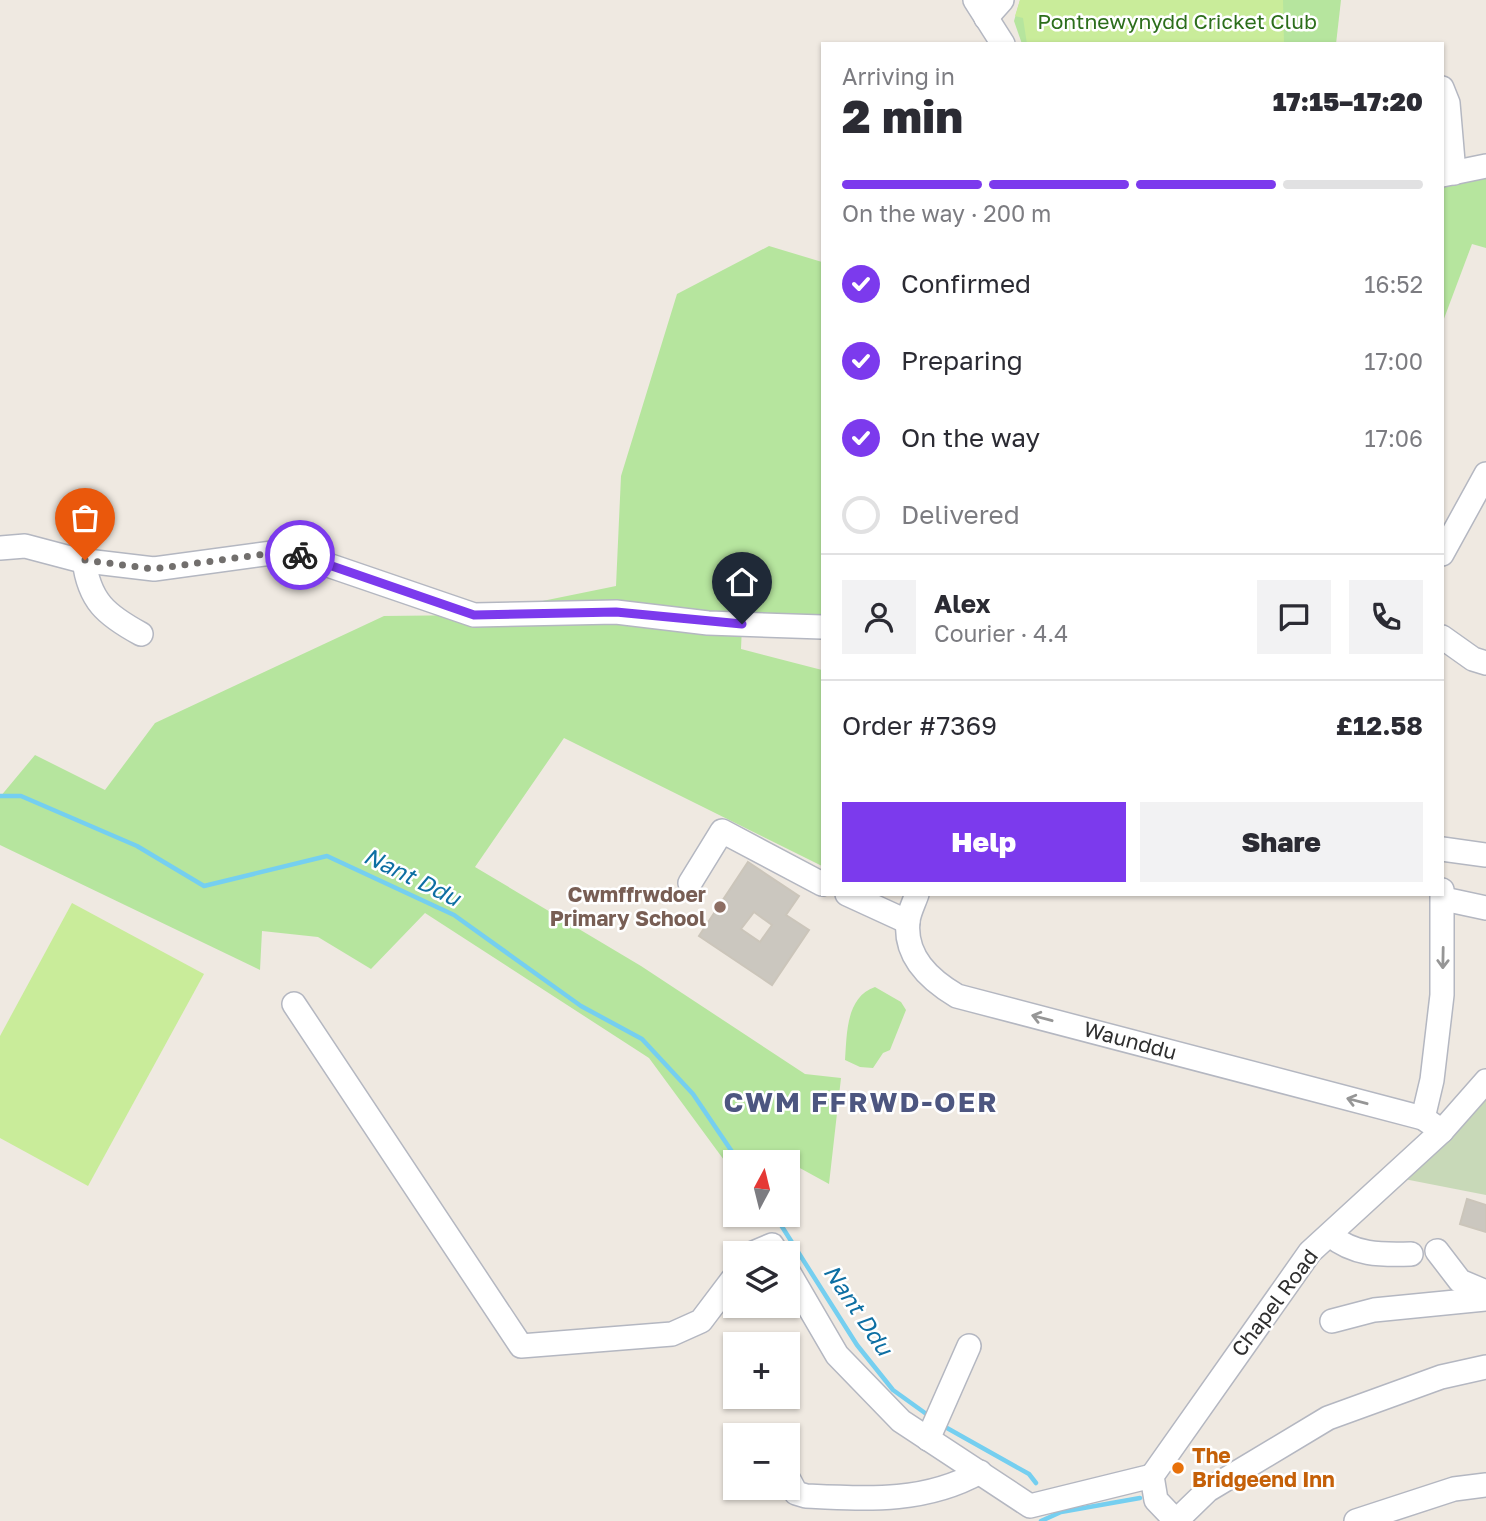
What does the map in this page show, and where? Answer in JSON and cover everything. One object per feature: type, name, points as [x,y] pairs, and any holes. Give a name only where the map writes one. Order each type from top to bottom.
[{"type":"street","points":[[1002,0],[980,9],[1002,42]]},
{"type":"street","points":[[1444,93],[1448,103],[1448,174],[1486,166]]},
{"type":"street","points":[[1444,550],[1486,474]]},
{"type":"street","points":[[0,548],[25,546],[85,560],[153,569],[288,551],[474,615],[616,612],[708,623],[821,627]]},
{"type":"street","points":[[85,560],[87,583],[100,605],[141,634]]},
{"type":"street","points":[[1444,638],[1479,661]]},
{"type":"street","points":[[690,883],[723,831],[821,883]]},
{"type":"street","points":[[1444,849],[1486,855]]},
{"type":"street","points":[[1444,895],[1486,908]]},
{"type":"street","points":[[850,896],[908,922]]},
{"type":"street","name":"Waunddu","points":[[916,896],[908,922],[913,953],[930,980],[957,996],[1432,1124]]},
{"type":"street","points":[[1432,1124],[1432,1080],[1442,995],[1443,896]]},
{"type":"street","points":[[294,1004],[520,1346],[672,1334],[701,1321],[723,1292]]},
{"type":"street","name":"Chapel Road","points":[[1152,1476],[1310,1252],[1330,1235],[1432,1124],[1486,1081]]},
{"type":"street","points":[[1330,1235],[1350,1249],[1411,1254]]},
{"type":"street","points":[[1437,1251],[1460,1281],[1486,1292]]},
{"type":"street","points":[[800,1292],[837,1355],[901,1422],[1030,1506],[1152,1476],[1156,1500],[1176,1521],[1208,1490],[1328,1418],[1441,1377],[1486,1367]]},
{"type":"street","points":[[1332,1321],[1374,1310],[1486,1299]]},
{"type":"street","points":[[928,1438],[969,1346]]},
{"type":"street","points":[[800,1494],[876,1499],[942,1489],[980,1472]]},
{"type":"street","points":[[1356,1521],[1454,1489],[1486,1485]]},
{"type":"green space","name":"Pontnewynydd Cricket Club","points":[[1020,0],[1341,0],[1336,42],[1021,42],[1014,21]]},
{"type":"green space","name":"Pontnewynydd Cricket Club","points":[[1020,0],[1283,0],[1284,42],[1027,42],[1023,18],[1015,16]]},
{"type":"green space","points":[[1486,173],[1486,248],[1472,244],[1444,319],[1444,182]]},
{"type":"green space","points":[[769,246],[821,262],[821,625],[742,625],[741,649],[821,670],[821,866],[564,738],[475,867],[641,966],[805,1074],[841,1078],[829,1184],[800,1168],[800,1150],[723,1150],[723,1159],[649,1058],[425,913],[371,969],[318,937],[262,931],[260,970],[0,845],[0,797],[35,755],[105,790],[155,723],[384,616],[474,615],[616,586],[621,476],[677,294]]},
{"type":"green space","points":[[72,903],[204,974],[88,1186],[0,1138],[0,1036]]},
{"type":"green space","points":[[875,987],[901,1002],[906,1010],[890,1050],[883,1053],[873,1068],[860,1067],[845,1060],[850,1017],[858,999]]},
{"type":"green space","points":[[1486,1090],[1486,1195],[1399,1178]]},
{"type":"building","points":[[748,862],[799,896],[786,915],[809,930],[772,985],[699,936]],"holes":[[[754,912],[772,925],[760,942],[741,929]]]},
{"type":"building","points":[[1467,1199],[1486,1205],[1486,1232],[1460,1224]]},
{"type":"waterway","name":"Nant Ddu","points":[[0,796],[21,796],[137,846],[204,886],[327,856],[454,915],[581,1006],[642,1039],[693,1094],[731,1150]]},
{"type":"waterway","name":"Nant Ddu","points":[[782,1227],[857,1345],[893,1390],[925,1413]]},
{"type":"waterway","name":"Nant Ddu","points":[[947,1428],[1029,1474],[1036,1483]]},
{"type":"waterway","points":[[1041,1521],[1061,1512],[1140,1498]]},
{"type":"way so far","points":[[85,560],[153,569],[288,551],[300,555]]},
{"type":"place","name":"Cwmffrwdoer Primary School","points":[[720,907]]},
{"type":"place","name":"The Bridgeend Inn","points":[[1178,1468]]},
{"type":"district","name":"CWM FFRWD-OER","points":[[861,1102]]},
{"type":"route","points":[[300,555],[474,615],[616,612],[708,623],[742,624]]}]
